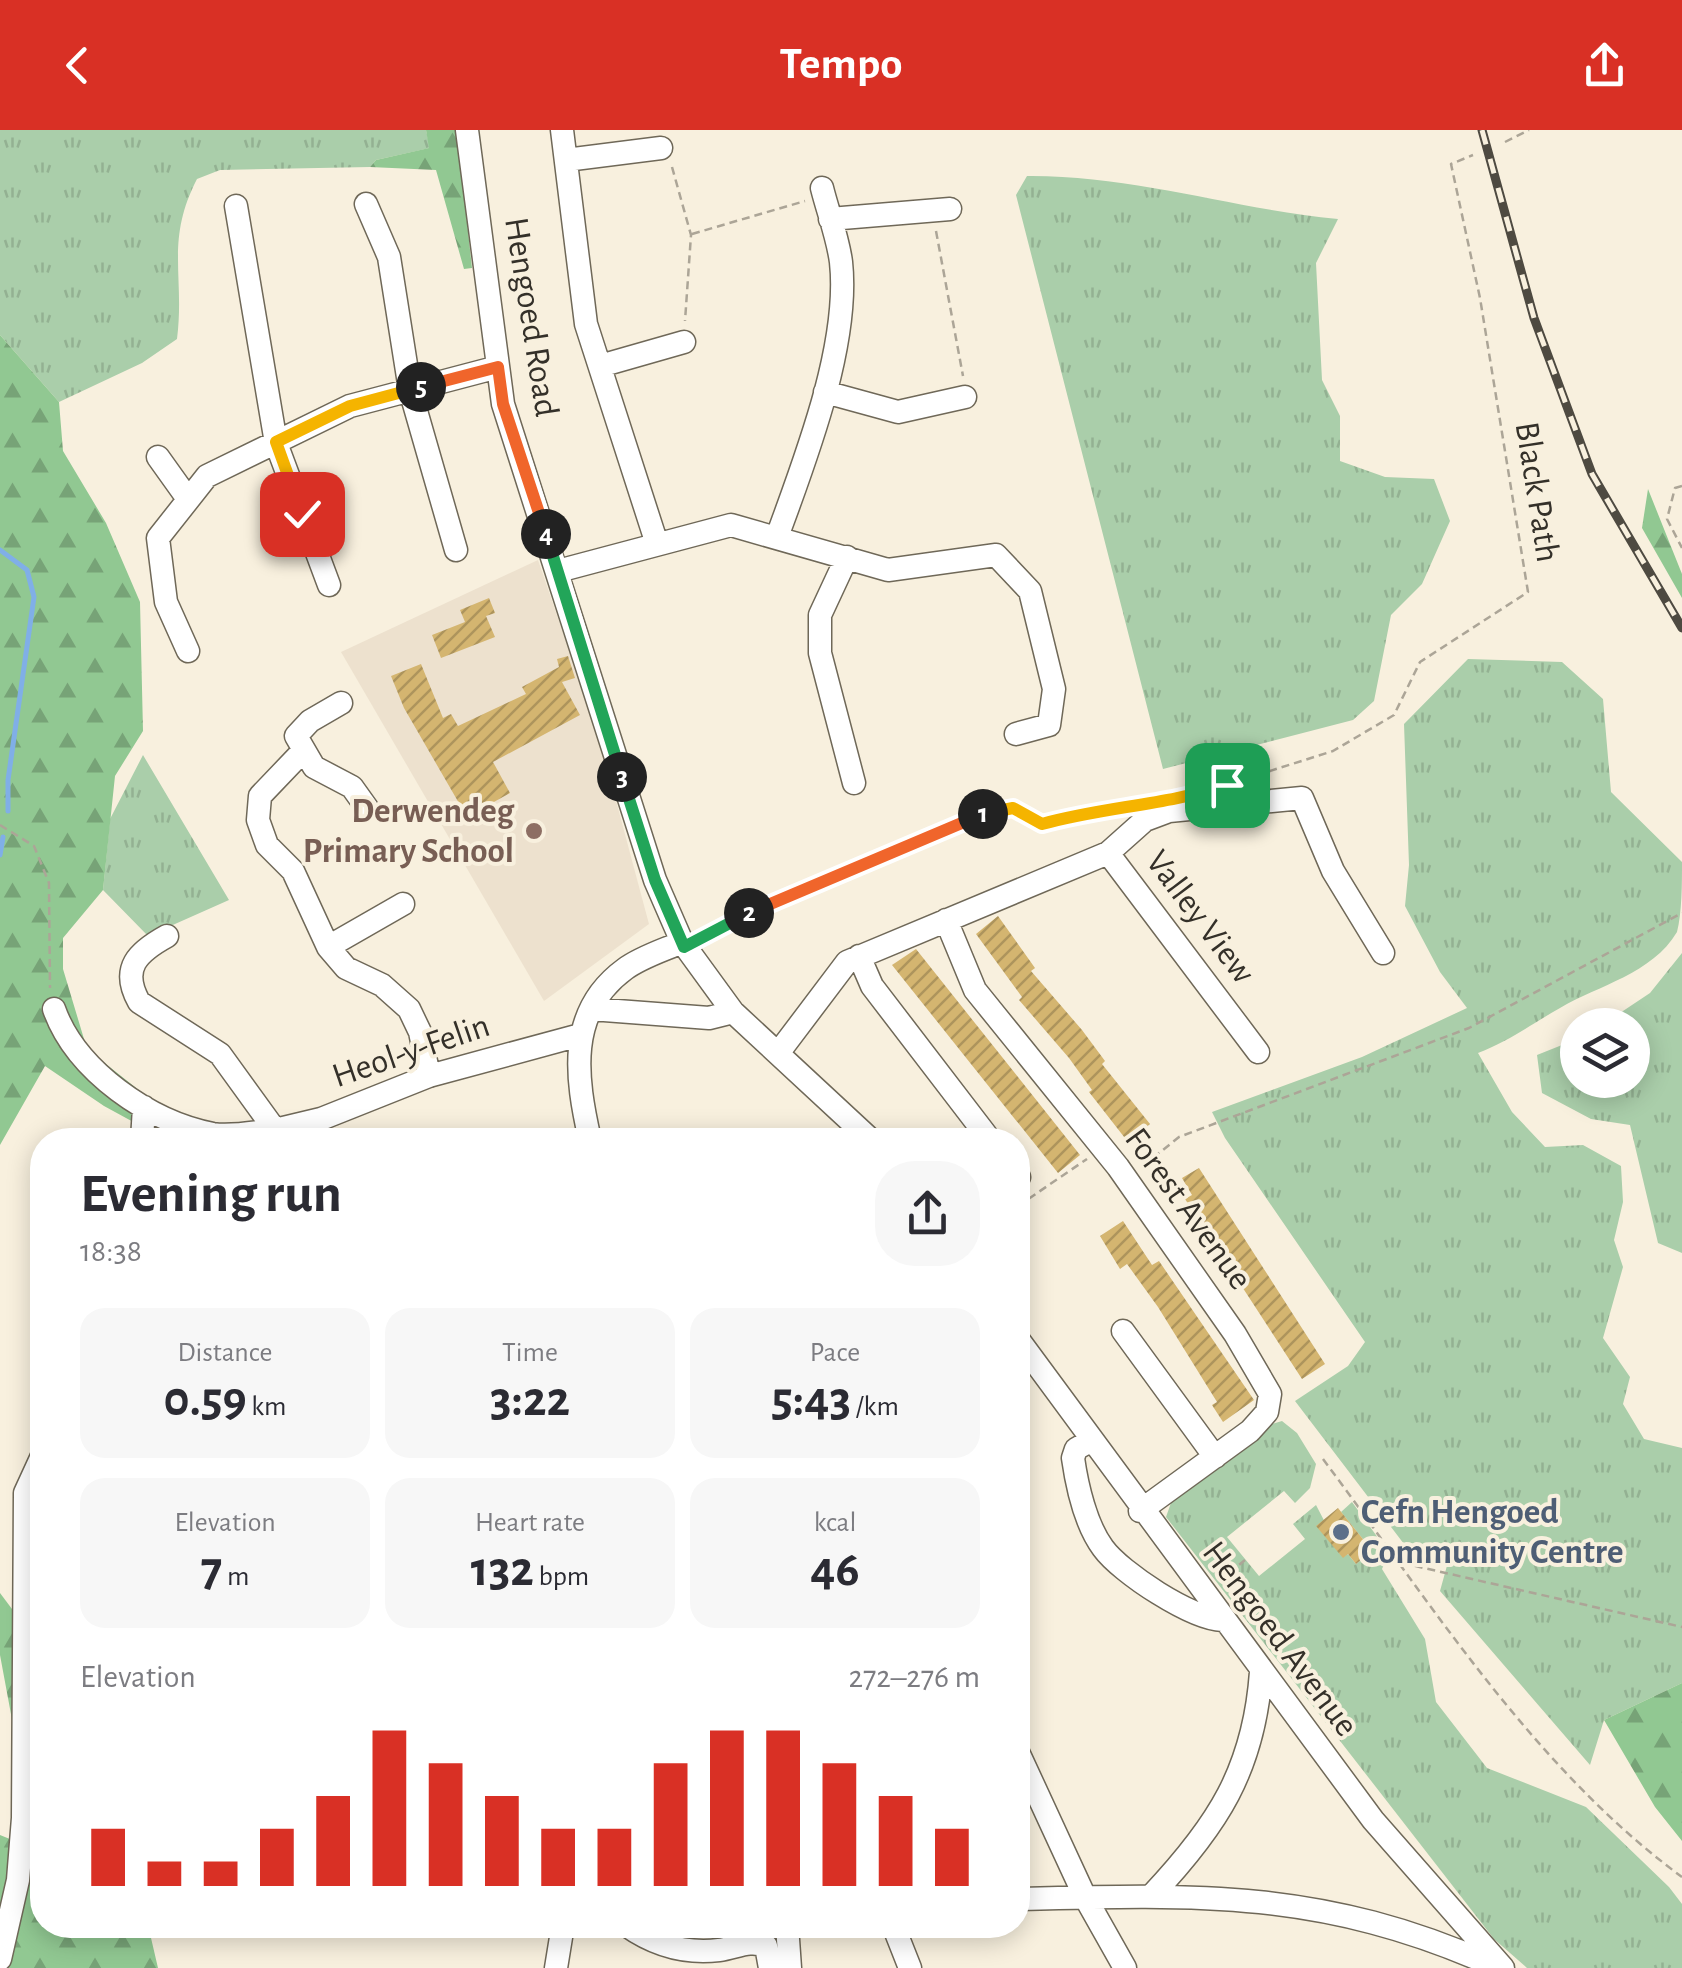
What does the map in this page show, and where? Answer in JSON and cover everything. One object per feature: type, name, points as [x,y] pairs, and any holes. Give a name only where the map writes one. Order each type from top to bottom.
[{"type":"street","name":"Hengoed Road","points":[[467,130],[503,404],[655,880],[683,944],[733,1012]]},
{"type":"street","points":[[562,130],[586,324],[658,544]]},
{"type":"street","points":[[566,160],[662,148]]},
{"type":"street","points":[[776,537],[820,418],[824,392],[841,263],[823,192]]},
{"type":"street","points":[[366,204],[389,257],[410,390],[456,550]]},
{"type":"street","points":[[236,206],[276,442],[329,585]]},
{"type":"street","points":[[830,219],[941,209]]},
{"type":"street","points":[[600,366],[684,342]]},
{"type":"street","points":[[188,651],[166,602],[158,538],[207,476],[350,406],[498,367]]},
{"type":"street","points":[[824,392],[898,412],[966,397]]},
{"type":"street","points":[[158,457],[188,498]]},
{"type":"street","points":[[558,571],[731,525],[888,570],[996,555],[1030,591],[1054,689],[1048,724],[1016,734]]},
{"type":"street","points":[[846,557],[820,616],[820,653],[854,783]]},
{"type":"street","points":[[341,703],[310,721],[305,751],[260,796],[258,820],[267,845],[294,872],[307,894],[328,947],[346,968],[382,985],[409,1008],[420,1032],[429,1076]]},
{"type":"street","points":[[305,751],[352,786],[367,808]]},
{"type":"street","points":[[1108,853],[1144,820],[1168,812],[1302,798],[1333,871],[1383,953]]},
{"type":"street","name":"Valley View","points":[[779,1052],[846,962],[1108,853],[1258,1052]]},
{"type":"street","points":[[328,947],[403,904]]},
{"type":"street","name":"Forest Avenue","points":[[946,920],[975,990],[1127,1180],[1235,1334],[1270,1394],[1268,1412],[1140,1511]]},
{"type":"street","points":[[167,936],[140,952],[130,966],[133,991],[140,1002],[220,1054],[268,1128]]},
{"type":"street","points":[[587,1128],[578,1083],[580,1035],[591,1009],[626,968],[683,944]]},
{"type":"street","points":[[859,956],[872,986],[981,1128]]},
{"type":"street","points":[[591,1009],[709,1018],[733,1012],[858,1128]]},
{"type":"street","name":"Heol-y-Felin","points":[[54,1010],[60,1028],[88,1061],[144,1107],[193,1128]]},
{"type":"street","name":"Heol-y-Felin","points":[[294,1128],[429,1076],[580,1035]]},
{"type":"street","points":[[143,1128],[144,1107]]},
{"type":"street","points":[[1123,1331],[1214,1457]]},
{"type":"street","name":"Hengoed Avenue","points":[[1030,1356],[1261,1672],[1420,1878],[1502,1968]]},
{"type":"street","points":[[1090,1440],[1076,1449],[1073,1458],[1092,1526],[1103,1549],[1181,1606],[1203,1619],[1222,1620]]},
{"type":"street","points":[[0,1959],[18,1880],[23,1818],[25,1493],[30,1482]]},
{"type":"street","points":[[1152,1895],[1202,1838],[1235,1786],[1253,1736],[1261,1672]]},
{"type":"street","points":[[1030,1778],[1124,1968]]},
{"type":"street","points":[[1030,1899],[1152,1895],[1268,1900],[1373,1920],[1502,1968]]},
{"type":"street","points":[[556,1968],[561,1938]]},
{"type":"street","points":[[651,1938],[692,1952],[754,1941],[766,1946],[780,1961]]},
{"type":"street","points":[[899,1938],[910,1968]]},
{"type":"path","points":[[1505,142],[1529,130]]},
{"type":"path","points":[[662,148],[691,235],[684,342]]},
{"type":"path","name":"Black Path","points":[[1227,785],[1333,752],[1394,715],[1420,662],[1528,592],[1480,298],[1452,164],[1473,155]]},
{"type":"path","points":[[691,235],[823,192]]},
{"type":"path","points":[[941,209],[966,397]]},
{"type":"path","points":[[1682,486],[1675,488],[1667,519],[1682,548]]},
{"type":"path","points":[[683,944],[979,814],[1013,808],[1042,824],[1102,808],[1138,804]]},
{"type":"path","points":[[0,825],[34,846],[49,883],[49,983],[54,1010]]},
{"type":"path","points":[[1127,1180],[1179,1137],[1469,1028],[1682,913]]},
{"type":"path","points":[[1030,1198],[1102,1148]]},
{"type":"path","points":[[1323,1460],[1563,1772],[1632,1840],[1682,1877]]},
{"type":"path","points":[[1203,1594],[1245,1560]]},
{"type":"path","points":[[1400,1562],[1682,1627]]},
{"type":"shaded area","name":"Derwendeg Primary School","points":[[538,560],[599,737],[649,924],[544,1001],[341,652]]},
{"type":"green space","points":[[0,130],[426,130],[430,148],[376,160],[370,167],[220,170],[197,179],[187,201],[179,240],[177,339],[142,363],[59,402],[0,335]]},
{"type":"green space","points":[[426,130],[457,130],[472,268],[464,269],[436,170],[370,167],[376,160],[429,148]]},
{"type":"green space","points":[[1027,176],[1106,181],[1338,219],[1316,263],[1322,380],[1340,416],[1340,461],[1385,477],[1434,479],[1450,521],[1422,584],[1391,615],[1374,701],[1353,720],[1163,769],[1016,195]]},
{"type":"green space","points":[[0,335],[59,402],[63,451],[106,523],[140,602],[143,731],[115,776],[103,890],[63,938],[63,969],[87,1049],[150,1099],[148,1128],[144,1128],[45,1066],[0,1145]]},
{"type":"green space","points":[[1648,489],[1682,574],[1682,598],[1642,528]]},
{"type":"green space","points":[[1468,659],[1562,662],[1603,699],[1611,792],[1682,862],[1677,932],[1654,958],[1478,1053],[1512,1112],[1545,1147],[1583,1145],[1621,1166],[1623,1202],[1614,1240],[1623,1267],[1603,1338],[1630,1377],[1623,1404],[1644,1439],[1682,1448],[1682,1683],[1604,1720],[1590,1765],[1440,1591],[1448,1562],[1404,1544],[1295,1401],[1348,1366],[1365,1342],[1225,1138],[1212,1112],[1362,1057],[1467,1008],[1440,972],[1405,906],[1409,865],[1404,724]]},
{"type":"green space","points":[[143,755],[229,900],[148,936],[103,890],[110,819]]},
{"type":"green space","points":[[1682,953],[1682,1253],[1658,1243],[1630,1125],[1591,1119],[1542,1093],[1537,1055],[1560,1046],[1560,1098],[1650,1098],[1650,1008],[1628,1008],[1650,993]]},
{"type":"green space","points":[[1282,1421],[1297,1433],[1316,1464],[1310,1488],[1295,1503],[1284,1491],[1227,1537],[1259,1576],[1305,1539],[1293,1524],[1316,1505],[1343,1557],[1348,1554],[1356,1564],[1366,1556],[1360,1548],[1366,1543],[1341,1512],[1352,1502],[1389,1553],[1382,1569],[1425,1639],[1436,1702],[1487,1768],[1586,1807],[1669,1887],[1682,1904],[1682,1968],[1527,1968],[1494,1939],[1166,1517],[1172,1500],[1272,1424]]},
{"type":"green space","points":[[0,1593],[30,1633],[30,1747],[13,1725],[0,1655]]},
{"type":"green space","points":[[1682,1683],[1682,1841],[1655,1807],[1604,1720]]},
{"type":"green space","points":[[0,1835],[30,1847],[30,1938],[151,1938],[158,1968],[0,1968]]},
{"type":"building","points":[[489,598],[495,613],[486,616],[495,637],[441,658],[432,635],[465,622],[460,610]]},
{"type":"building","points":[[568,656],[575,678],[562,682],[580,715],[493,762],[510,793],[467,817],[404,708],[391,676],[421,664],[443,718],[451,714],[458,726],[526,694],[522,687],[559,667],[557,659]]},
{"type":"building","points":[[998,916],[1035,968],[1031,971],[1082,1030],[1105,1061],[1102,1064],[1150,1124],[1128,1142],[1089,1092],[1092,1090],[1069,1058],[1019,1000],[1022,997],[976,934]]},
{"type":"building","points":[[916,949],[1080,1155],[1058,1173],[1030,1138],[1030,1128],[1022,1128],[892,965]]},
{"type":"building","points":[[1199,1168],[1325,1364],[1302,1379],[1185,1199],[1192,1195],[1182,1178]]},
{"type":"building","points":[[1123,1221],[1152,1265],[1159,1261],[1254,1400],[1223,1422],[1212,1405],[1217,1402],[1158,1307],[1127,1264],[1120,1269],[1100,1236]]},
{"type":"building","points":[[1338,1508],[1366,1543],[1360,1548],[1366,1556],[1356,1564],[1348,1554],[1343,1558],[1316,1526]]},
{"type":"waterway","points":[[0,550],[27,570],[34,597],[8,780],[8,811]]},
{"type":"waterway","points":[[0,855],[3,837]]},
{"type":"railway","points":[[1482,130],[1534,318],[1592,474],[1682,628]]},
{"type":"place","name":"Derwendeg Primary School","points":[[534,831]]},
{"type":"place","name":"Cefn Hengoed Community Centre","points":[[1341,1532]]},
{"type":"route","points":[[302,514],[276,442],[350,406],[498,367],[503,404],[655,880],[684,947],[801,889],[979,814],[1013,808],[1042,824],[1102,808],[1156,803],[1227,785]]}]
